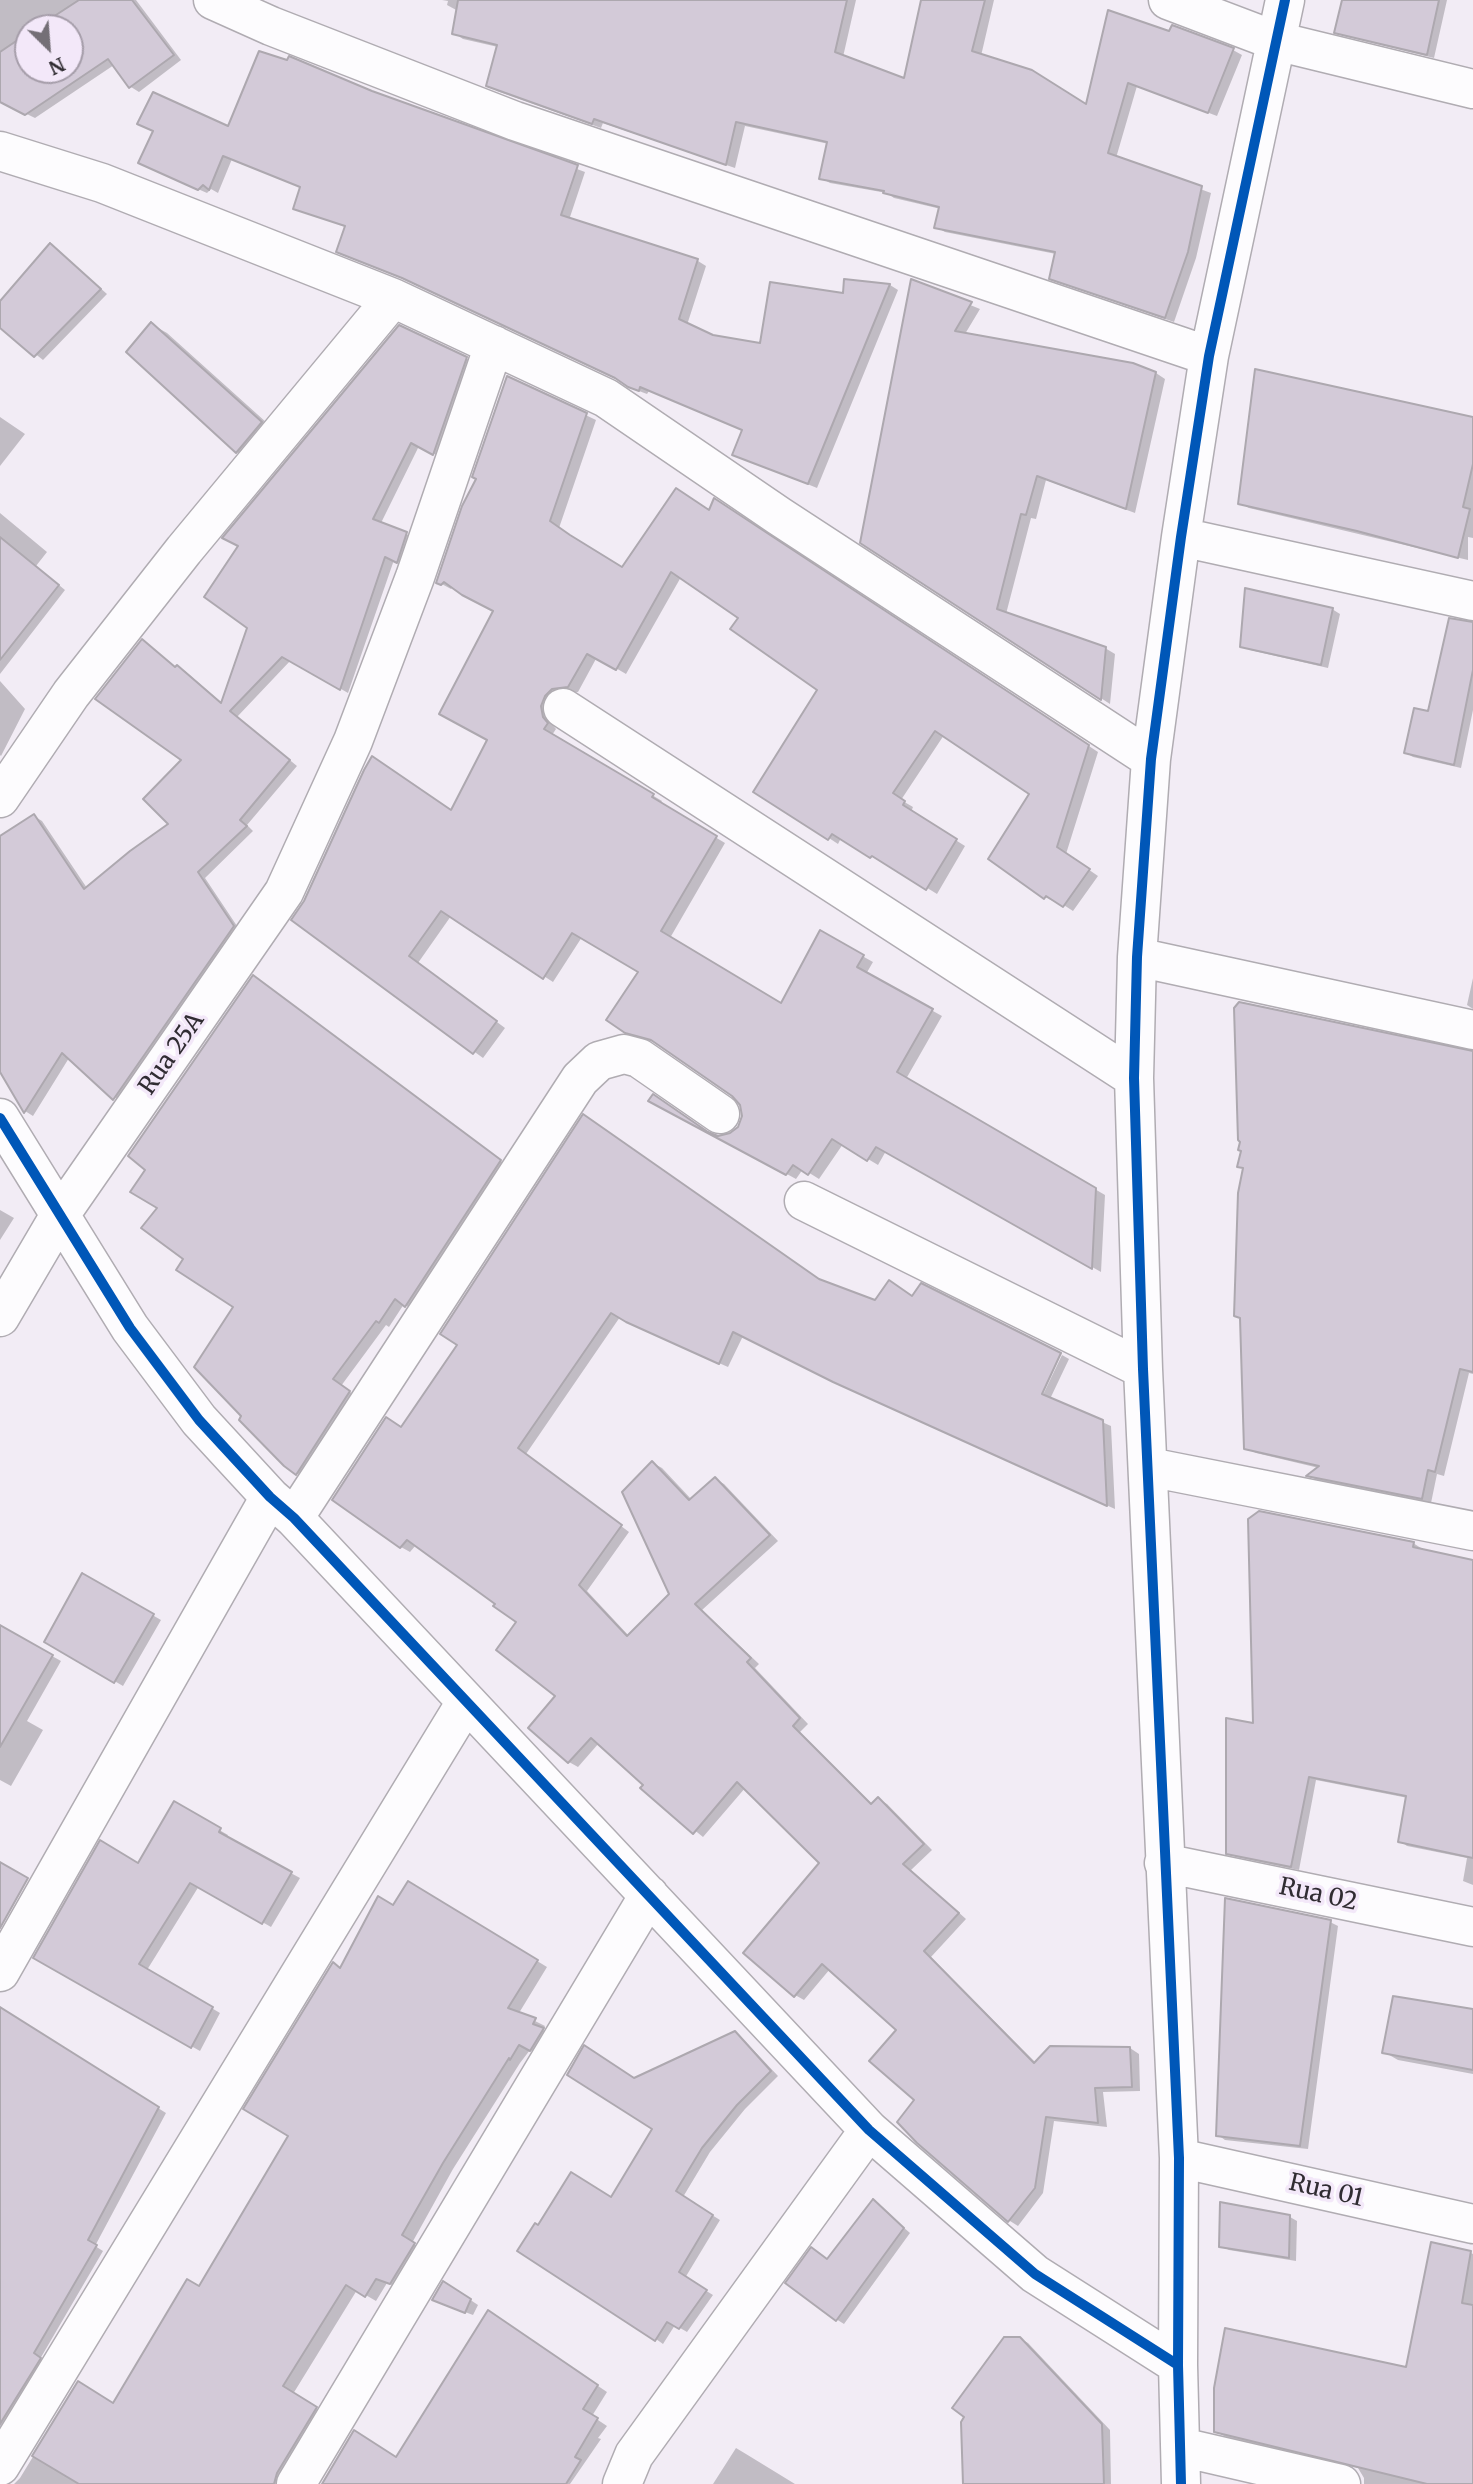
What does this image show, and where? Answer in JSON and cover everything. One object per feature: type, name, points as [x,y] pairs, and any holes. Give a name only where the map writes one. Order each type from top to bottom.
[{"type":"street","points":[[213,0],[271,26],[515,121],[1209,356]]},
{"type":"street","points":[[1168,0],[1276,41],[1473,89]]},
{"type":"street","points":[[1181,2484],[1178,2365],[1179,2158],[1143,1369],[1134,1078],[1137,957],[1151,759],[1181,537],[1209,356],[1285,0]]},
{"type":"street","points":[[0,151],[102,183],[393,298],[606,398],[779,516],[1151,759]]},
{"type":"street","points":[[0,798],[71,694],[184,550],[393,298]]},
{"type":"street","name":"Rua 25A","points":[[0,1317],[60,1215],[284,892],[353,741],[415,577],[494,345]]},
{"type":"street","points":[[1181,537],[1473,601]]},
{"type":"street","points":[[563,709],[1134,1078]]},
{"type":"street","points":[[1137,957],[1473,1030]]},
{"type":"street","points":[[0,1972],[282,1508],[580,1079],[598,1061],[624,1054],[639,1058],[720,1114]]},
{"type":"street","points":[[0,1118],[130,1328],[200,1420],[869,2130],[1035,2274],[1178,2365]]},
{"type":"street","points":[[804,1201],[1143,1369]]},
{"type":"street","points":[[1149,1467],[1473,1531]]},
{"type":"street","points":[[0,2466],[466,1702]]},
{"type":"street","name":"Rua 02","points":[[1164,1863],[1473,1927]]},
{"type":"street","points":[[296,2484],[649,1895]]},
{"type":"street","points":[[622,2484],[634,2455],[869,2130]]},
{"type":"street","name":"Rua 01","points":[[1179,2158],[1473,2224]]},
{"type":"street","points":[[1181,2447],[1341,2484]]},
{"type":"building","points":[[79,0],[132,0],[174,55],[129,88],[108,59],[84,75],[84,14],[58,14]]},
{"type":"building","points":[[458,0],[847,0],[835,52],[904,78],[921,0],[985,0],[972,51],[1032,70],[1086,104],[1108,10],[1169,31],[1172,25],[1234,48],[1208,113],[1128,83],[1108,153],[1202,186],[1188,252],[1165,318],[1049,279],[1055,252],[934,228],[939,207],[883,193],[884,191],[819,179],[827,142],[736,122],[726,165],[594,119],[592,124],[486,86],[497,45],[452,34]]},
{"type":"building","points":[[1342,0],[1439,0],[1427,55],[1334,33]]},
{"type":"building","points":[[14,42],[14,84],[71,84],[25,115],[0,102],[0,52]]},
{"type":"building","points":[[259,51],[287,60],[289,56],[372,91],[578,165],[561,215],[698,259],[679,319],[713,335],[760,343],[770,282],[843,293],[844,279],[890,284],[808,484],[732,455],[742,430],[640,387],[639,391],[628,387],[615,378],[402,278],[336,252],[345,226],[293,209],[300,187],[223,156],[209,190],[203,185],[198,190],[138,163],[153,131],[137,124],[153,92],[228,126]]},
{"type":"building","points":[[50,243],[101,289],[34,357],[0,328],[0,301]]},
{"type":"building","points":[[911,279],[972,302],[955,331],[1133,363],[1156,372],[1126,509],[1037,476],[1026,515],[1021,514],[997,609],[1106,647],[1101,700],[860,543]]},
{"type":"building","points":[[151,322],[262,422],[236,453],[126,352]]},
{"type":"building","points":[[399,325],[467,357],[433,455],[411,443],[373,519],[407,532],[397,563],[385,557],[340,690],[282,657],[230,711],[290,760],[240,820],[247,826],[198,872],[234,926],[113,1100],[62,1053],[24,1113],[0,1072],[0,836],[34,814],[84,889],[168,824],[143,799],[181,760],[95,699],[142,639],[221,703],[247,628],[204,597],[238,546],[222,538]]},
{"type":"building","points":[[1255,369],[1473,417],[1473,464],[1463,507],[1470,509],[1458,558],[1357,531],[1238,504]]},
{"type":"building","points":[[507,376],[587,413],[550,521],[570,535],[622,567],[676,488],[709,510],[714,498],[1089,745],[1057,847],[1090,869],[1063,907],[1046,896],[1044,899],[988,859],[1029,794],[935,731],[893,793],[905,801],[903,805],[957,839],[926,890],[832,834],[828,840],[753,792],[817,690],[730,629],[738,618],[671,572],[616,670],[587,654],[568,687],[552,689],[541,706],[543,717],[548,723],[544,729],[654,794],[652,797],[717,836],[661,931],[781,1003],[820,930],[864,955],[857,967],[933,1009],[897,1072],[1096,1188],[1092,1269],[876,1147],[867,1161],[832,1139],[808,1175],[793,1165],[786,1175],[648,1101],[653,1094],[718,1136],[730,1133],[738,1127],[742,1116],[740,1105],[732,1096],[651,1040],[625,1033],[606,1020],[638,972],[572,933],[543,979],[441,911],[409,956],[497,1021],[473,1054],[291,920],[304,901],[372,756],[451,810],[487,740],[439,714],[493,611],[444,582],[441,585],[436,583],[462,506],[476,479],[472,477]]},
{"type":"building","points":[[0,537],[59,585],[0,660]]},
{"type":"building","points":[[1245,588],[1333,608],[1321,665],[1240,647]]},
{"type":"building","points":[[1449,618],[1473,622],[1473,670],[1454,765],[1404,753],[1414,708],[1428,711]]},
{"type":"building","points":[[253,975],[501,1160],[405,1307],[395,1299],[333,1379],[350,1391],[296,1475],[239,1420],[241,1416],[194,1367],[233,1307],[176,1270],[183,1259],[141,1228],[157,1208],[130,1192],[145,1170],[128,1156]]},
{"type":"building","points":[[1239,1002],[1473,1051],[1473,1372],[1460,1369],[1435,1472],[1428,1470],[1422,1499],[1306,1476],[1319,1466],[1244,1449],[1240,1318],[1234,1316],[1238,1193],[1243,1168],[1237,1167],[1241,1151],[1238,1150],[1240,1142],[1234,1008]]},
{"type":"building","points":[[583,1114],[819,1279],[875,1300],[889,1280],[912,1296],[921,1283],[1061,1353],[1042,1394],[1103,1420],[1107,1506],[833,1382],[733,1332],[719,1364],[611,1313],[518,1448],[622,1525],[579,1585],[627,1636],[669,1594],[622,1492],[652,1461],[689,1500],[715,1477],[770,1535],[695,1604],[751,1658],[747,1662],[800,1718],[793,1726],[871,1804],[878,1797],[924,1844],[903,1864],[959,1913],[924,1951],[1034,2063],[1050,2046],[1130,2047],[1132,2087],[1095,2088],[1098,2123],[1046,2117],[1035,2188],[1008,2222],[917,2143],[897,2122],[914,2100],[869,2061],[896,2030],[822,1964],[794,1997],[743,1953],[819,1863],[737,1782],[693,1834],[640,1788],[643,1785],[591,1738],[568,1763],[528,1728],[555,1696],[496,1650],[516,1622],[407,1540],[400,1548],[332,1500],[386,1417],[401,1427],[457,1345],[440,1334]]},
{"type":"building","points":[[1259,1511],[1414,1542],[1413,1547],[1473,1560],[1473,1858],[1398,1842],[1406,1796],[1309,1777],[1291,1867],[1226,1854],[1226,1718],[1253,1723],[1248,1519]]},
{"type":"building","points":[[82,1573],[154,1614],[114,1683],[44,1642]]},
{"type":"building","points":[[0,1625],[53,1655],[0,1747]]},
{"type":"building","points":[[174,1801],[221,1828],[219,1832],[292,1872],[262,1924],[190,1883],[139,1964],[213,2007],[191,2048],[33,1958],[100,1840],[138,1863]]},
{"type":"building","points":[[0,1862],[28,1878],[0,1928]]},
{"type":"building","points":[[408,1881],[538,1960],[508,2008],[536,2018],[533,2024],[544,2028],[530,2051],[519,2045],[510,2060],[509,2058],[443,2163],[402,2235],[415,2243],[390,2284],[376,2279],[365,2297],[346,2285],[283,2386],[317,2407],[277,2473],[274,2484],[79,2484],[32,2456],[78,2381],[113,2403],[187,2279],[199,2286],[288,2136],[243,2109],[333,1962],[340,1968],[378,1896],[393,1905]]},
{"type":"building","points":[[1225,1898],[1331,1920],[1300,2146],[1216,2136]]},
{"type":"building","points":[[1393,1996],[1473,2009],[1473,2070],[1382,2053]]},
{"type":"building","points":[[0,2007],[159,2107],[88,2240],[97,2245],[34,2353],[41,2358],[0,2424]]},
{"type":"building","points":[[735,2031],[771,2071],[737,2105],[702,2148],[676,2191],[713,2215],[679,2272],[707,2290],[679,2329],[667,2322],[655,2341],[517,2251],[535,2223],[538,2225],[571,2172],[611,2197],[652,2129],[567,2075],[584,2045],[634,2078]]},
{"type":"building","points":[[873,2199],[904,2228],[836,2321],[785,2283],[811,2247],[827,2259]]},
{"type":"building","points":[[1220,2202],[1290,2215],[1289,2258],[1219,2247]]},
{"type":"building","points":[[1431,2242],[1471,2251],[1462,2303],[1473,2305],[1473,2484],[1427,2484],[1214,2432],[1214,2388],[1225,2328],[1406,2367]]},
{"type":"building","points":[[443,2281],[471,2299],[465,2313],[432,2300]]},
{"type":"building","points":[[488,2310],[598,2385],[583,2409],[598,2418],[575,2457],[581,2460],[566,2484],[322,2484],[354,2430],[396,2457]]},
{"type":"building","points":[[1004,2337],[1020,2337],[1102,2424],[1104,2484],[963,2484],[961,2422],[964,2417],[952,2408]]},
{"type":"cycle path","points":[[1181,2484],[1178,2365],[1179,2158],[1143,1369],[1134,1078],[1137,957],[1151,759],[1181,537],[1209,356],[1285,0]]},
{"type":"cycle path","points":[[0,1118],[130,1328],[199,1420],[270,1497],[294,1518],[869,2130],[1035,2274],[1178,2365]]}]
